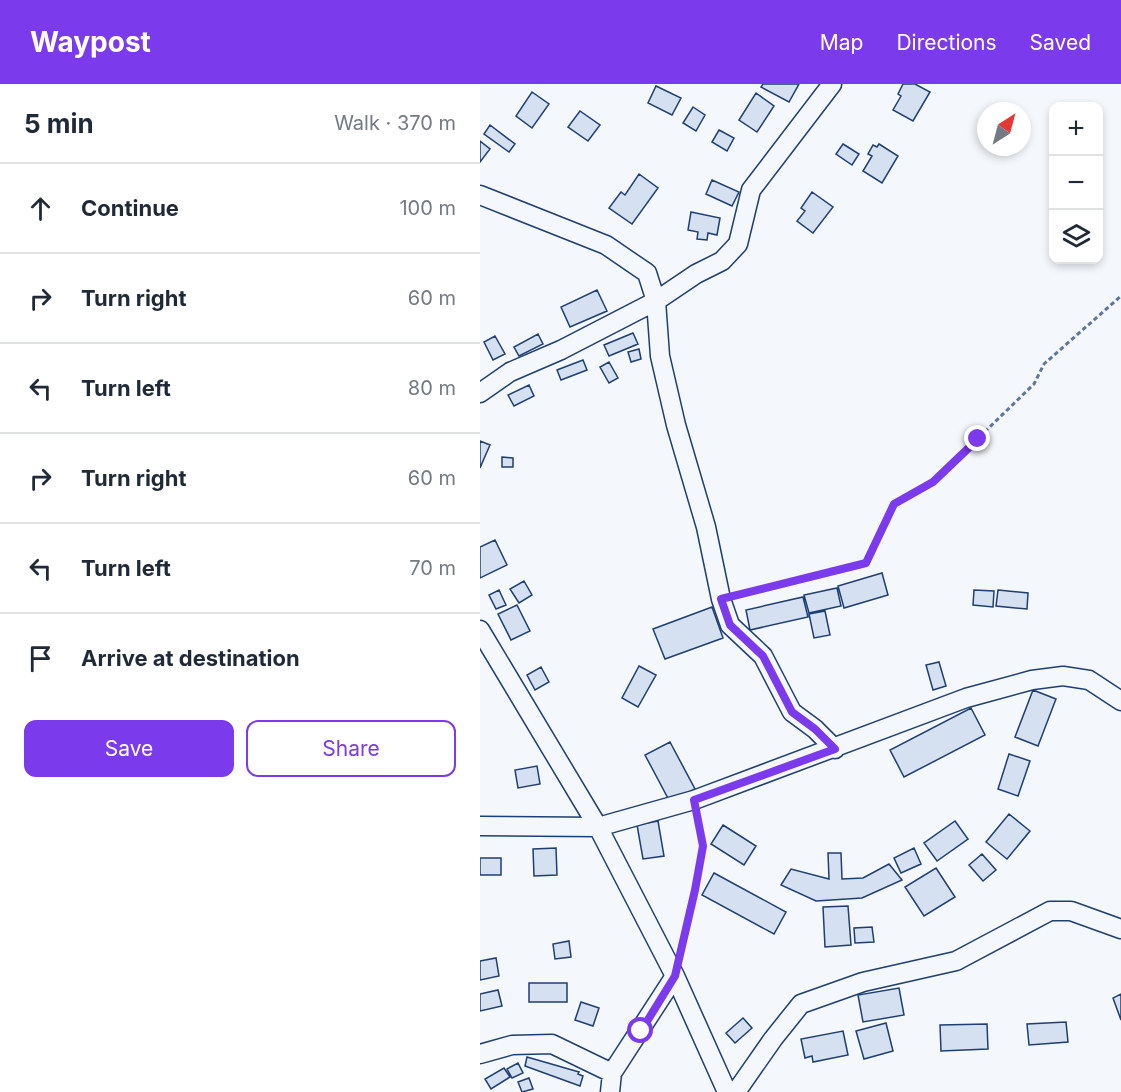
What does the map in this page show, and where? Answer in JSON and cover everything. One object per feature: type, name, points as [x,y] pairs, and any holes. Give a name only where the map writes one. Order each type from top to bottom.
[{"type":"street","points":[[480,393],[510,372],[561,350],[656,301],[696,274],[722,261],[738,244],[751,190],[832,84]]},
{"type":"street","points":[[480,195],[616,251],[647,273],[656,301],[660,356],[676,426],[706,527],[721,599],[730,625],[763,656],[792,712],[815,729],[835,749]]},
{"type":"street","points":[[480,630],[598,827],[675,976],[727,1092]]},
{"type":"street","points":[[480,826],[598,827],[694,800],[966,698],[1032,680],[1063,676],[1089,680],[1121,702]]},
{"type":"street","points":[[736,1092],[801,1004],[863,982],[956,961],[1050,911],[1071,911],[1121,929]]},
{"type":"street","points":[[610,1092],[612,1073],[675,976]]},
{"type":"street","points":[[480,1054],[512,1045],[552,1044],[612,1073]]},
{"type":"path","points":[[721,599],[866,563],[894,504],[933,482],[1034,384],[1044,364],[1121,296]]},
{"type":"path","points":[[675,976],[703,846],[694,800]]},
{"type":"building","points":[[763,84],[799,84],[789,102],[761,87]]},
{"type":"building","points":[[903,84],[915,84],[930,92],[913,121],[893,110],[901,96],[898,94]]},
{"type":"building","points":[[656,86],[681,98],[672,115],[648,103]]},
{"type":"building","points":[[532,92],[549,104],[532,128],[516,116]]},
{"type":"building","points":[[756,93],[774,106],[757,132],[739,120]]},
{"type":"building","points":[[693,107],[705,115],[696,131],[683,123]]},
{"type":"building","points":[[580,111],[600,125],[588,141],[568,127]]},
{"type":"building","points":[[490,125],[515,144],[509,152],[484,134]]},
{"type":"building","points":[[719,130],[734,138],[727,151],[712,142]]},
{"type":"building","points":[[480,141],[490,149],[480,162]]},
{"type":"building","points":[[843,144],[859,154],[852,165],[836,154]]},
{"type":"building","points":[[879,144],[898,156],[882,183],[863,171],[872,156],[868,154],[873,145],[877,147]]},
{"type":"building","points":[[639,174],[658,188],[632,224],[609,208],[621,192],[625,195]]},
{"type":"building","points":[[712,180],[739,192],[732,206],[706,194]]},
{"type":"building","points":[[812,192],[833,207],[813,233],[797,221],[805,211],[801,208]]},
{"type":"building","points":[[691,212],[720,218],[717,235],[708,233],[707,240],[697,239],[698,232],[688,230]]},
{"type":"building","points":[[597,290],[607,311],[570,327],[561,307]]},
{"type":"building","points":[[633,333],[638,344],[609,356],[604,345]]},
{"type":"building","points":[[538,334],[543,344],[519,356],[514,347]]},
{"type":"building","points":[[495,336],[505,354],[493,360],[484,342]]},
{"type":"building","points":[[639,349],[641,359],[631,362],[628,352]]},
{"type":"building","points":[[583,360],[587,370],[561,380],[557,370]]},
{"type":"building","points":[[609,362],[618,378],[609,383],[600,367]]},
{"type":"building","points":[[529,385],[534,396],[514,406],[508,395]]},
{"type":"building","points":[[480,441],[490,445],[480,468]]},
{"type":"building","points":[[502,457],[513,458],[513,467],[502,467]]},
{"type":"building","points":[[495,540],[507,565],[480,578],[480,547]]},
{"type":"building","points":[[882,573],[888,595],[844,608],[838,586]]},
{"type":"building","points":[[524,581],[532,595],[519,603],[510,589]]},
{"type":"building","points":[[837,588],[841,606],[809,613],[804,595]]},
{"type":"building","points":[[499,590],[506,605],[496,609],[489,595]]},
{"type":"building","points":[[974,590],[994,591],[993,607],[973,605]]},
{"type":"building","points":[[998,590],[1028,593],[1027,609],[996,606]]},
{"type":"building","points":[[803,597],[808,617],[750,630],[746,610]]},
{"type":"building","points":[[517,605],[530,631],[511,640],[498,614]]},
{"type":"building","points":[[712,607],[723,638],[665,659],[653,629]]},
{"type":"building","points":[[825,611],[830,635],[814,638],[809,614]]},
{"type":"building","points":[[939,662],[946,686],[933,690],[926,665]]},
{"type":"building","points":[[639,666],[656,675],[638,707],[622,698]]},
{"type":"building","points":[[541,667],[549,682],[535,690],[527,675]]},
{"type":"building","points":[[1033,690],[1056,699],[1038,746],[1015,737]]},
{"type":"building","points":[[971,708],[985,735],[904,777],[890,750]]},
{"type":"building","points":[[670,742],[695,789],[670,802],[645,755]]},
{"type":"building","points":[[1009,754],[1030,761],[1018,796],[998,789]]},
{"type":"building","points":[[537,766],[540,784],[518,788],[515,770]]},
{"type":"building","points":[[1009,814],[1030,831],[1007,859],[986,842]]},
{"type":"building","points":[[658,821],[664,856],[643,859],[637,825]]},
{"type":"building","points":[[955,821],[968,839],[937,861],[924,843]]},
{"type":"building","points":[[723,825],[756,846],[744,865],[711,844]]},
{"type":"building","points":[[556,848],[557,875],[534,876],[533,849]]},
{"type":"building","points":[[914,848],[921,864],[901,873],[894,858]]},
{"type":"building","points":[[828,853],[841,853],[842,879],[863,878],[889,864],[902,880],[862,898],[816,901],[781,885],[791,869],[829,879]]},
{"type":"building","points":[[982,854],[996,870],[983,881],[969,865]]},
{"type":"building","points":[[480,858],[501,858],[501,875],[480,875]]},
{"type":"building","points":[[936,868],[955,897],[924,916],[905,887]]},
{"type":"building","points":[[714,873],[786,912],[774,934],[702,895]]},
{"type":"building","points":[[848,906],[851,945],[825,947],[823,907]]},
{"type":"building","points":[[872,927],[874,942],[855,943],[854,928]]},
{"type":"building","points":[[569,941],[571,957],[555,959],[553,944]]},
{"type":"building","points":[[496,958],[499,976],[480,980],[480,961]]},
{"type":"building","points":[[529,983],[567,983],[567,1002],[529,1002]]},
{"type":"building","points":[[899,988],[904,1015],[863,1022],[858,995]]},
{"type":"building","points":[[498,990],[502,1006],[480,1011],[480,994]]},
{"type":"building","points":[[1121,994],[1121,1020],[1113,998]]},
{"type":"building","points":[[581,1002],[599,1008],[593,1026],[575,1020]]},
{"type":"building","points":[[743,1018],[752,1028],[735,1043],[726,1033]]},
{"type":"building","points":[[1066,1022],[1068,1042],[1029,1045],[1027,1024]]},
{"type":"building","points":[[886,1023],[893,1051],[864,1059],[856,1031]]},
{"type":"building","points":[[987,1024],[988,1049],[941,1051],[940,1025]]},
{"type":"building","points":[[843,1031],[848,1055],[813,1062],[812,1056],[805,1058],[801,1039]]},
{"type":"building","points":[[527,1057],[579,1072],[578,1074],[583,1076],[580,1086],[525,1066]]},
{"type":"building","points":[[518,1063],[523,1073],[512,1078],[507,1069]]},
{"type":"building","points":[[504,1068],[510,1077],[491,1089],[485,1079]]},
{"type":"building","points":[[529,1078],[533,1089],[522,1092],[518,1082]]},
{"type":"route","points":[[641,1031],[675,976],[695,890],[703,846],[694,800],[835,749],[815,729],[792,712],[763,656],[730,625],[721,599],[866,563],[894,504],[933,482],[978,439]]}]
